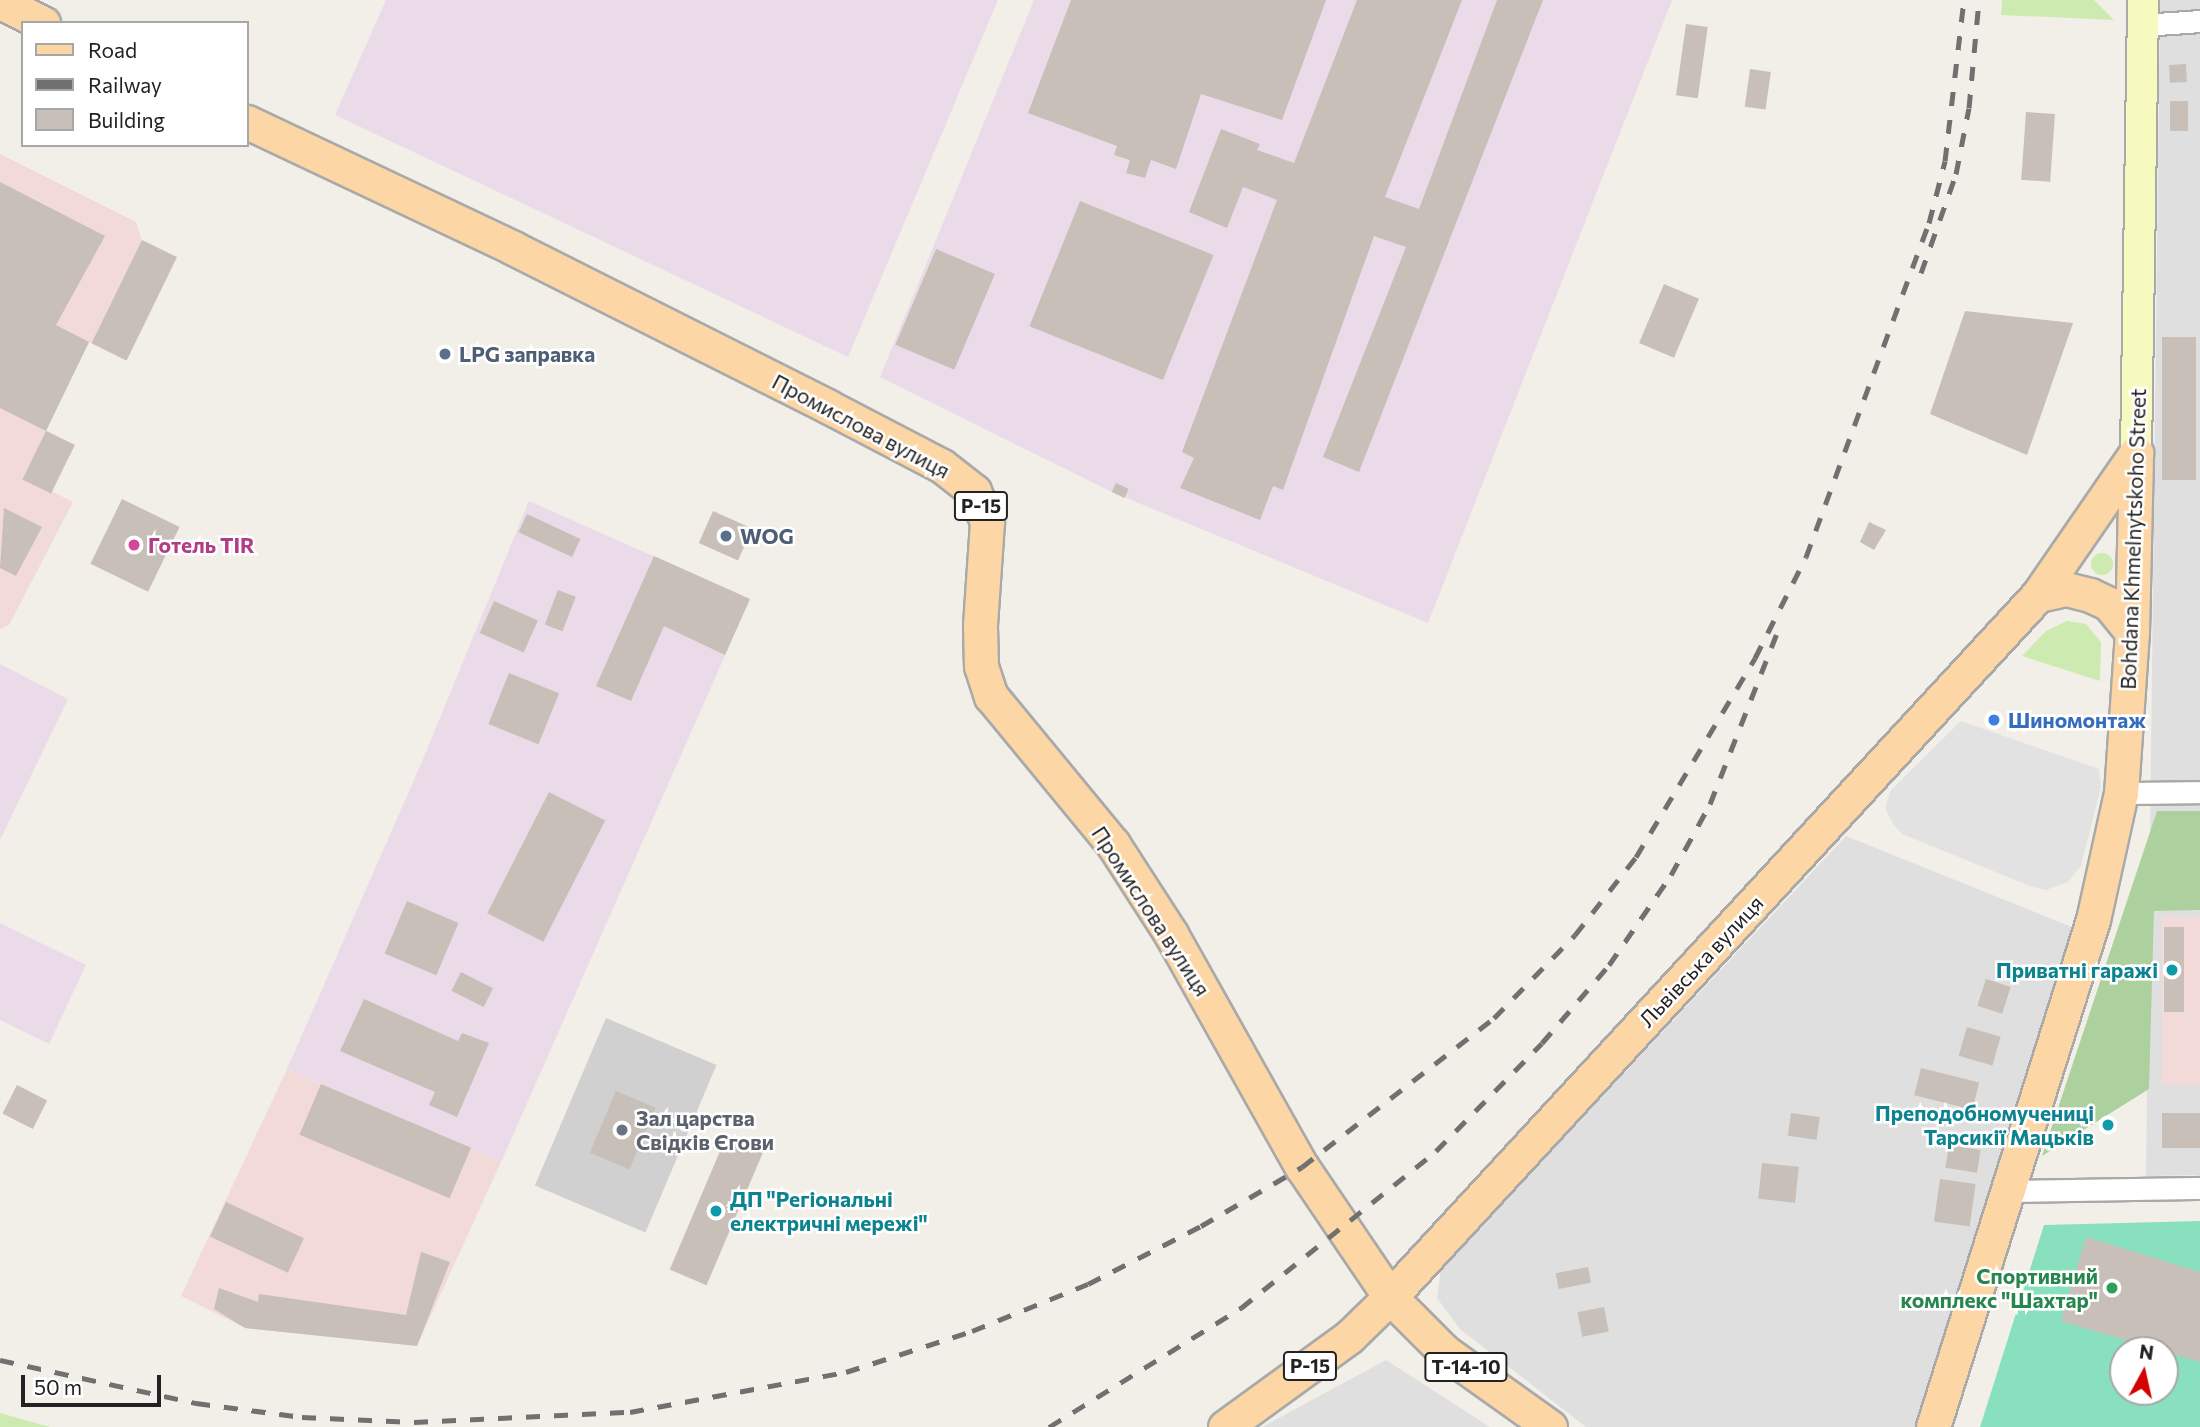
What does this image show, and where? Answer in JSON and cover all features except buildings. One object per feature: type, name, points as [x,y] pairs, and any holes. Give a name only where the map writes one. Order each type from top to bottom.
[{"type":"main road","points":[[0,2],[39,21]]},
{"type":"main road","name":"Промислова вулиця","points":[[248,122],[513,248],[827,407],[942,466],[974,491],[987,522],[980,626],[981,666],[991,696],[1113,844],[1171,934],[1302,1167],[1390,1297]]},
{"type":"main road","name":"Львівська вулиця","points":[[1224,1427],[1349,1338],[1390,1297],[2038,595],[2136,453]]},
{"type":"main road","name":"Bohdana Khmelnytskoho Street","points":[[1933,1427],[2005,1191],[2093,920],[2122,793],[2132,632],[2136,453]]},
{"type":"main road","points":[[2038,595],[2066,589],[2090,595],[2109,604],[2132,632]]},
{"type":"main road","name":"Т-14-10","points":[[1390,1297],[1446,1352],[1550,1427]]},
{"type":"street","points":[[2143,13],[2200,21]]},
{"type":"street","name":"Bohdana Khmelnytskoho Street","points":[[2136,453],[2143,13]]},
{"type":"street","points":[[2122,793],[2200,792]]},
{"type":"street","points":[[2005,1191],[2200,1188]]},
{"type":"shaded area","points":[[386,0],[998,0],[848,357],[335,115]]},
{"type":"shaded area","points":[[1034,0],[1672,0],[1428,623],[1112,492],[880,377]]},
{"type":"shaded area","points":[[2160,0],[2200,0],[2200,1175],[2146,1176]]},
{"type":"shaded area","points":[[0,154],[136,222],[142,240],[124,360],[89,342],[46,430],[75,445],[51,491],[73,502],[9,625],[0,629]]},
{"type":"shaded area","points":[[529,501],[750,599],[501,1162],[287,1069],[421,764]]},
{"type":"shaded area","points":[[0,664],[68,699],[0,840]]},
{"type":"shaded area","points":[[1961,721],[2099,769],[2101,787],[2081,866],[2068,882],[2046,890],[2030,886],[1902,834],[1893,824],[1885,808],[1891,790]]},
{"type":"shaded area","points":[[1846,836],[2077,929],[1925,1427],[1586,1427],[1460,1329],[1437,1298],[1441,1269]]},
{"type":"shaded area","points":[[2162,917],[2200,917],[2200,1085],[2162,1085]]},
{"type":"shaded area","points":[[0,923],[86,965],[49,1044],[0,1020]]},
{"type":"shaded area","points":[[606,1018],[716,1065],[645,1232],[535,1186]]},
{"type":"shaded area","points":[[287,1069],[501,1162],[417,1346],[245,1328],[181,1296]]},
{"type":"shaded area","points":[[1386,1360],[1490,1427],[1262,1427]]},
{"type":"green space","points":[[2002,0],[2094,0],[2114,20],[2001,15]]},
{"type":"green space","points":[[2102,553],[2110,556],[2113,564],[2110,572],[2102,575],[2094,572],[2091,564],[2094,556]]},
{"type":"green space","points":[[2067,621],[2086,624],[2101,642],[2100,681],[2022,656],[2046,631]]},
{"type":"green space","points":[[2157,811],[2200,811],[2200,910],[2154,911],[2149,1089],[2042,1156]]},
{"type":"green space","name":"Спортивний комплекс \"Шахтар\"","points":[[2200,1221],[2200,1427],[1980,1427],[2044,1225]]},
{"type":"green space","points":[[0,1413],[50,1427],[0,1427]]},
{"type":"railway","points":[[0,1360],[196,1403],[302,1417],[414,1422],[630,1412],[846,1372],[972,1331],[1088,1284],[1201,1226],[1302,1167],[1494,1018],[1575,935],[1636,857],[1755,658],[1806,557],[1929,223],[1945,161],[1964,0]]},
{"type":"railway","points":[[1921,273],[1956,174],[1969,108],[1979,0]]},
{"type":"railway","points":[[1049,1427],[1241,1308],[1436,1151],[1542,1043],[1609,965],[1671,875],[1710,804],[1779,628]]},
{"type":"place","name":"LPG заправка","points":[[445,354]]},
{"type":"place","name":"WOG","points":[[726,536]]},
{"type":"place","name":"Готель TIR","points":[[134,545]]},
{"type":"place","name":"Шиномонтаж","points":[[1994,720]]},
{"type":"place","name":"Приватні гаражі","points":[[2172,970]]},
{"type":"place","name":"Преподобномучениці Тарсикії Мацьків","points":[[2108,1125]]},
{"type":"place","name":"Зал царства Свідків Єгови","points":[[622,1130]]},
{"type":"place","name":"ДП \"Регіональні електричні мережі\"","points":[[716,1211]]},
{"type":"place","name":"Спортивний комплекс \"Шахтар\"","points":[[2112,1288]]}]
